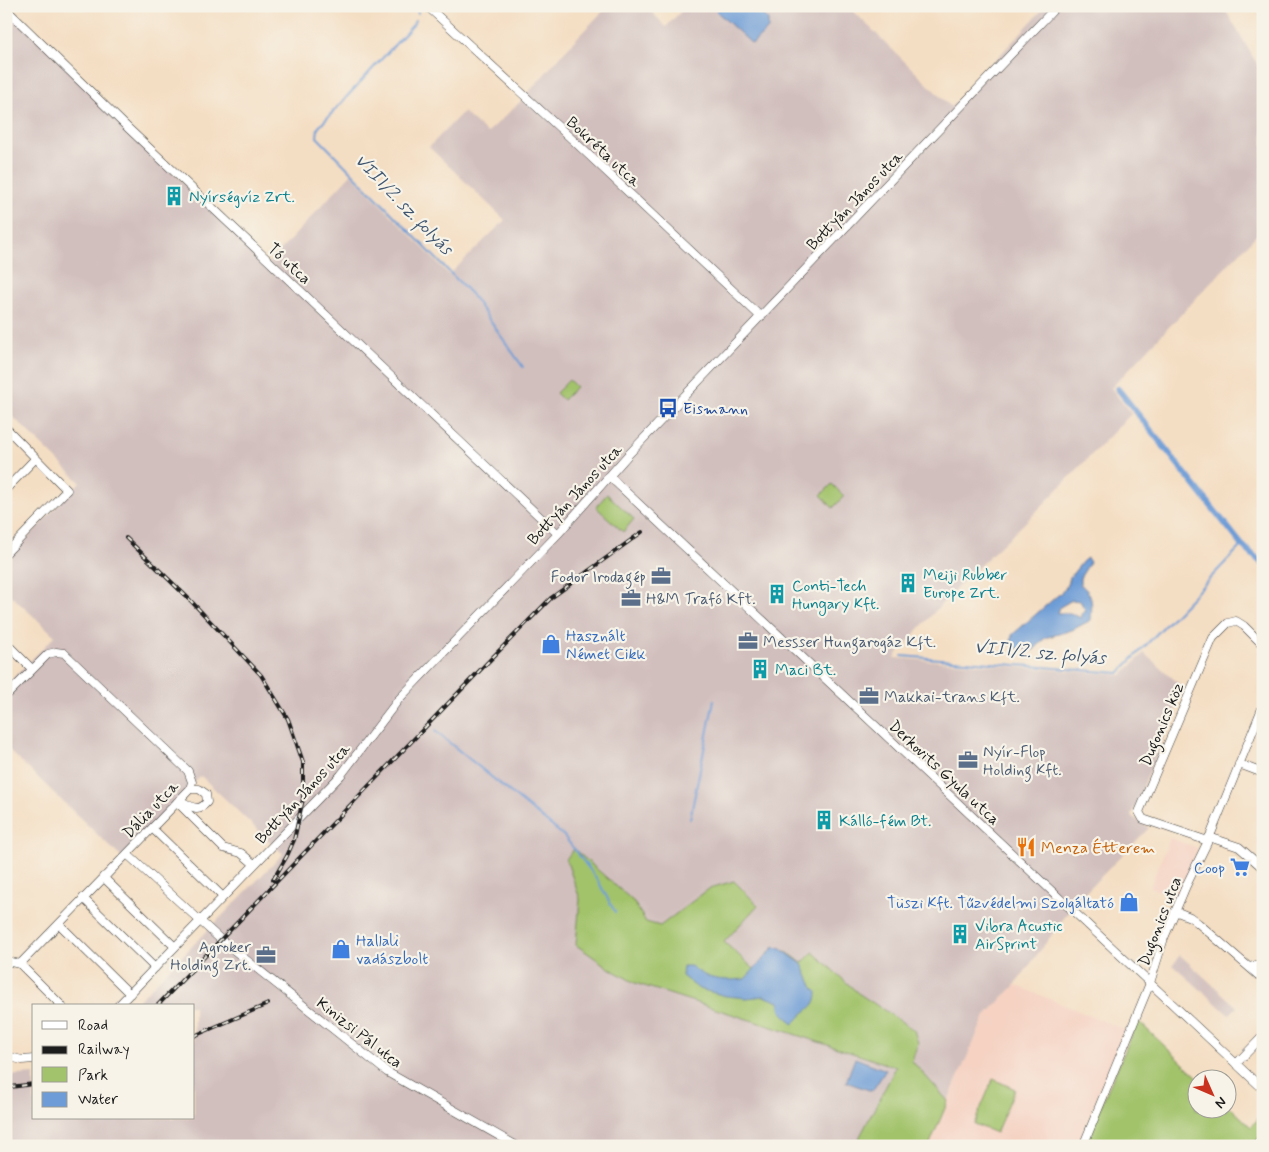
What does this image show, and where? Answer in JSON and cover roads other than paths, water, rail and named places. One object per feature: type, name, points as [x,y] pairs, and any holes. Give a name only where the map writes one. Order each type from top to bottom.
[{"type":"street","name":"Bokréta utca","points":[[427,6],[576,143],[760,317]]},
{"type":"street","name":"Bottyán János utca","points":[[120,1004],[341,775],[399,699],[558,534],[609,476],[760,317],[1058,6]]},
{"type":"street","name":"Tó utca","points":[[6,8],[143,143],[558,534]]},
{"type":"street","points":[[6,428],[67,490],[6,553]]},
{"type":"street","points":[[6,489],[35,459]]},
{"type":"street","name":"Derkovits Gyula utca","points":[[609,476],[1263,1089]]},
{"type":"street","name":"Dugonics köz","points":[[1209,839],[1144,818],[1139,812],[1213,638],[1228,623],[1236,621],[1244,626],[1263,645]]},
{"type":"street","points":[[6,643],[32,669],[6,695]]},
{"type":"street","name":"Dália utca","points":[[20,964],[190,789],[192,782],[188,771],[64,653],[48,654],[32,669]]},
{"type":"street","name":"Dugonics utca","points":[[1083,1146],[1150,983],[1164,938],[1175,911],[1209,839],[1263,706]]},
{"type":"street","points":[[1239,764],[1263,773]]},
{"type":"street","points":[[178,801],[191,808],[204,806],[207,802],[206,794],[199,789],[190,789]]},
{"type":"street","points":[[178,801],[223,848],[241,853],[254,864]]},
{"type":"street","points":[[152,828],[223,897]]},
{"type":"street","points":[[1209,839],[1239,846],[1263,868]]},
{"type":"street","name":"Kinizsi Pál utca","points":[[127,854],[228,946],[387,1072],[518,1146]]},
{"type":"street","points":[[104,877],[175,947]]},
{"type":"street","points":[[83,898],[155,968]]},
{"type":"street","points":[[1175,911],[1198,922],[1250,967],[1261,973]]},
{"type":"street","points":[[59,924],[130,994]]},
{"type":"street","points":[[6,961],[20,964],[60,1004]]},
{"type":"street","points":[[1236,1064],[1263,1036]]},
{"type":"street","points":[[6,1056],[22,1060],[32,1059]]},
{"type":"street","points":[[1255,1146],[1263,1137]]},
{"type":"water","points":[[721,6],[754,6],[768,20],[768,29],[752,44],[716,11]]},
{"type":"water","points":[[1087,558],[1090,562],[1080,578],[1080,584],[1090,596],[1091,620],[1072,630],[1045,638],[1034,650],[1014,648],[1011,644],[1012,635],[1065,589],[1070,577]],"holes":[[[1072,600],[1080,601],[1086,611],[1081,614],[1081,618],[1070,613],[1058,613],[1060,607]]]},
{"type":"water","points":[[774,947],[782,949],[802,964],[813,988],[817,992],[814,1004],[793,1024],[781,1011],[779,1002],[764,996],[747,998],[726,996],[699,989],[682,976],[683,966],[691,966],[704,975],[716,979],[745,979]]},
{"type":"water","points":[[855,1058],[886,1070],[872,1091],[846,1082]]},
{"type":"waterway","points":[[416,6],[418,13]]},
{"type":"waterway","name":"VIII/2. sz. folyás","points":[[415,20],[413,25],[318,128],[317,137],[471,294],[523,367]]},
{"type":"waterway","points":[[1118,389],[1242,545],[1263,564]]},
{"type":"waterway","name":"VIII/2. sz. folyás","points":[[902,656],[1119,673],[1242,545]]},
{"type":"waterway","points":[[690,819],[714,700]]},
{"type":"waterway","points":[[435,731],[564,836],[597,879],[615,912]]},
{"type":"railway","points":[[159,1004],[551,598],[642,532]]},
{"type":"railway","points":[[126,538],[190,600],[261,675],[288,719],[303,762],[303,799],[294,840],[273,880]]},
{"type":"railway","points":[[195,1036],[268,1004]]},
{"type":"railway","points":[[10,1087],[32,1084]]},
{"type":"place","name":"Nyírségvíz Zrt.","points":[[174,196]]},
{"type":"place","name":"Eismann","points":[[668,408]]},
{"type":"place","name":"Fodor Irodagép","points":[[661,576]]},
{"type":"place","name":"Meiji Rubber Europe Zrt.","points":[[908,583]]},
{"type":"place","name":"Conti-Tech Hungary Kft.","points":[[777,594]]},
{"type":"place","name":"H&M Trafó Kft.","points":[[631,598]]},
{"type":"place","name":"Messser Hungarogáz Kft.","points":[[748,641]]},
{"type":"place","name":"Használt Német Cikk","points":[[551,644]]},
{"type":"place","name":"Maci Bt.","points":[[760,669]]},
{"type":"place","name":"Makkai-trans Kft.","points":[[869,696]]},
{"type":"place","name":"Nyír-Flop Holding Kft.","points":[[968,760]]},
{"type":"place","name":"Kálló-fém Bt.","points":[[824,820]]},
{"type":"place","name":"Menza Étterem","points":[[1026,847]]},
{"type":"place","name":"Coop","points":[[1240,867]]},
{"type":"place","name":"Tüszi Kft. Tűzvédelmi Szolgáltató","points":[[1129,902]]},
{"type":"place","name":"Vibra Acustic AirSprint","points":[[960,934]]},
{"type":"place","name":"Hallali vadászbolt","points":[[341,949]]},
{"type":"place","name":"Agroker Holding Zrt.","points":[[266,955]]}]
